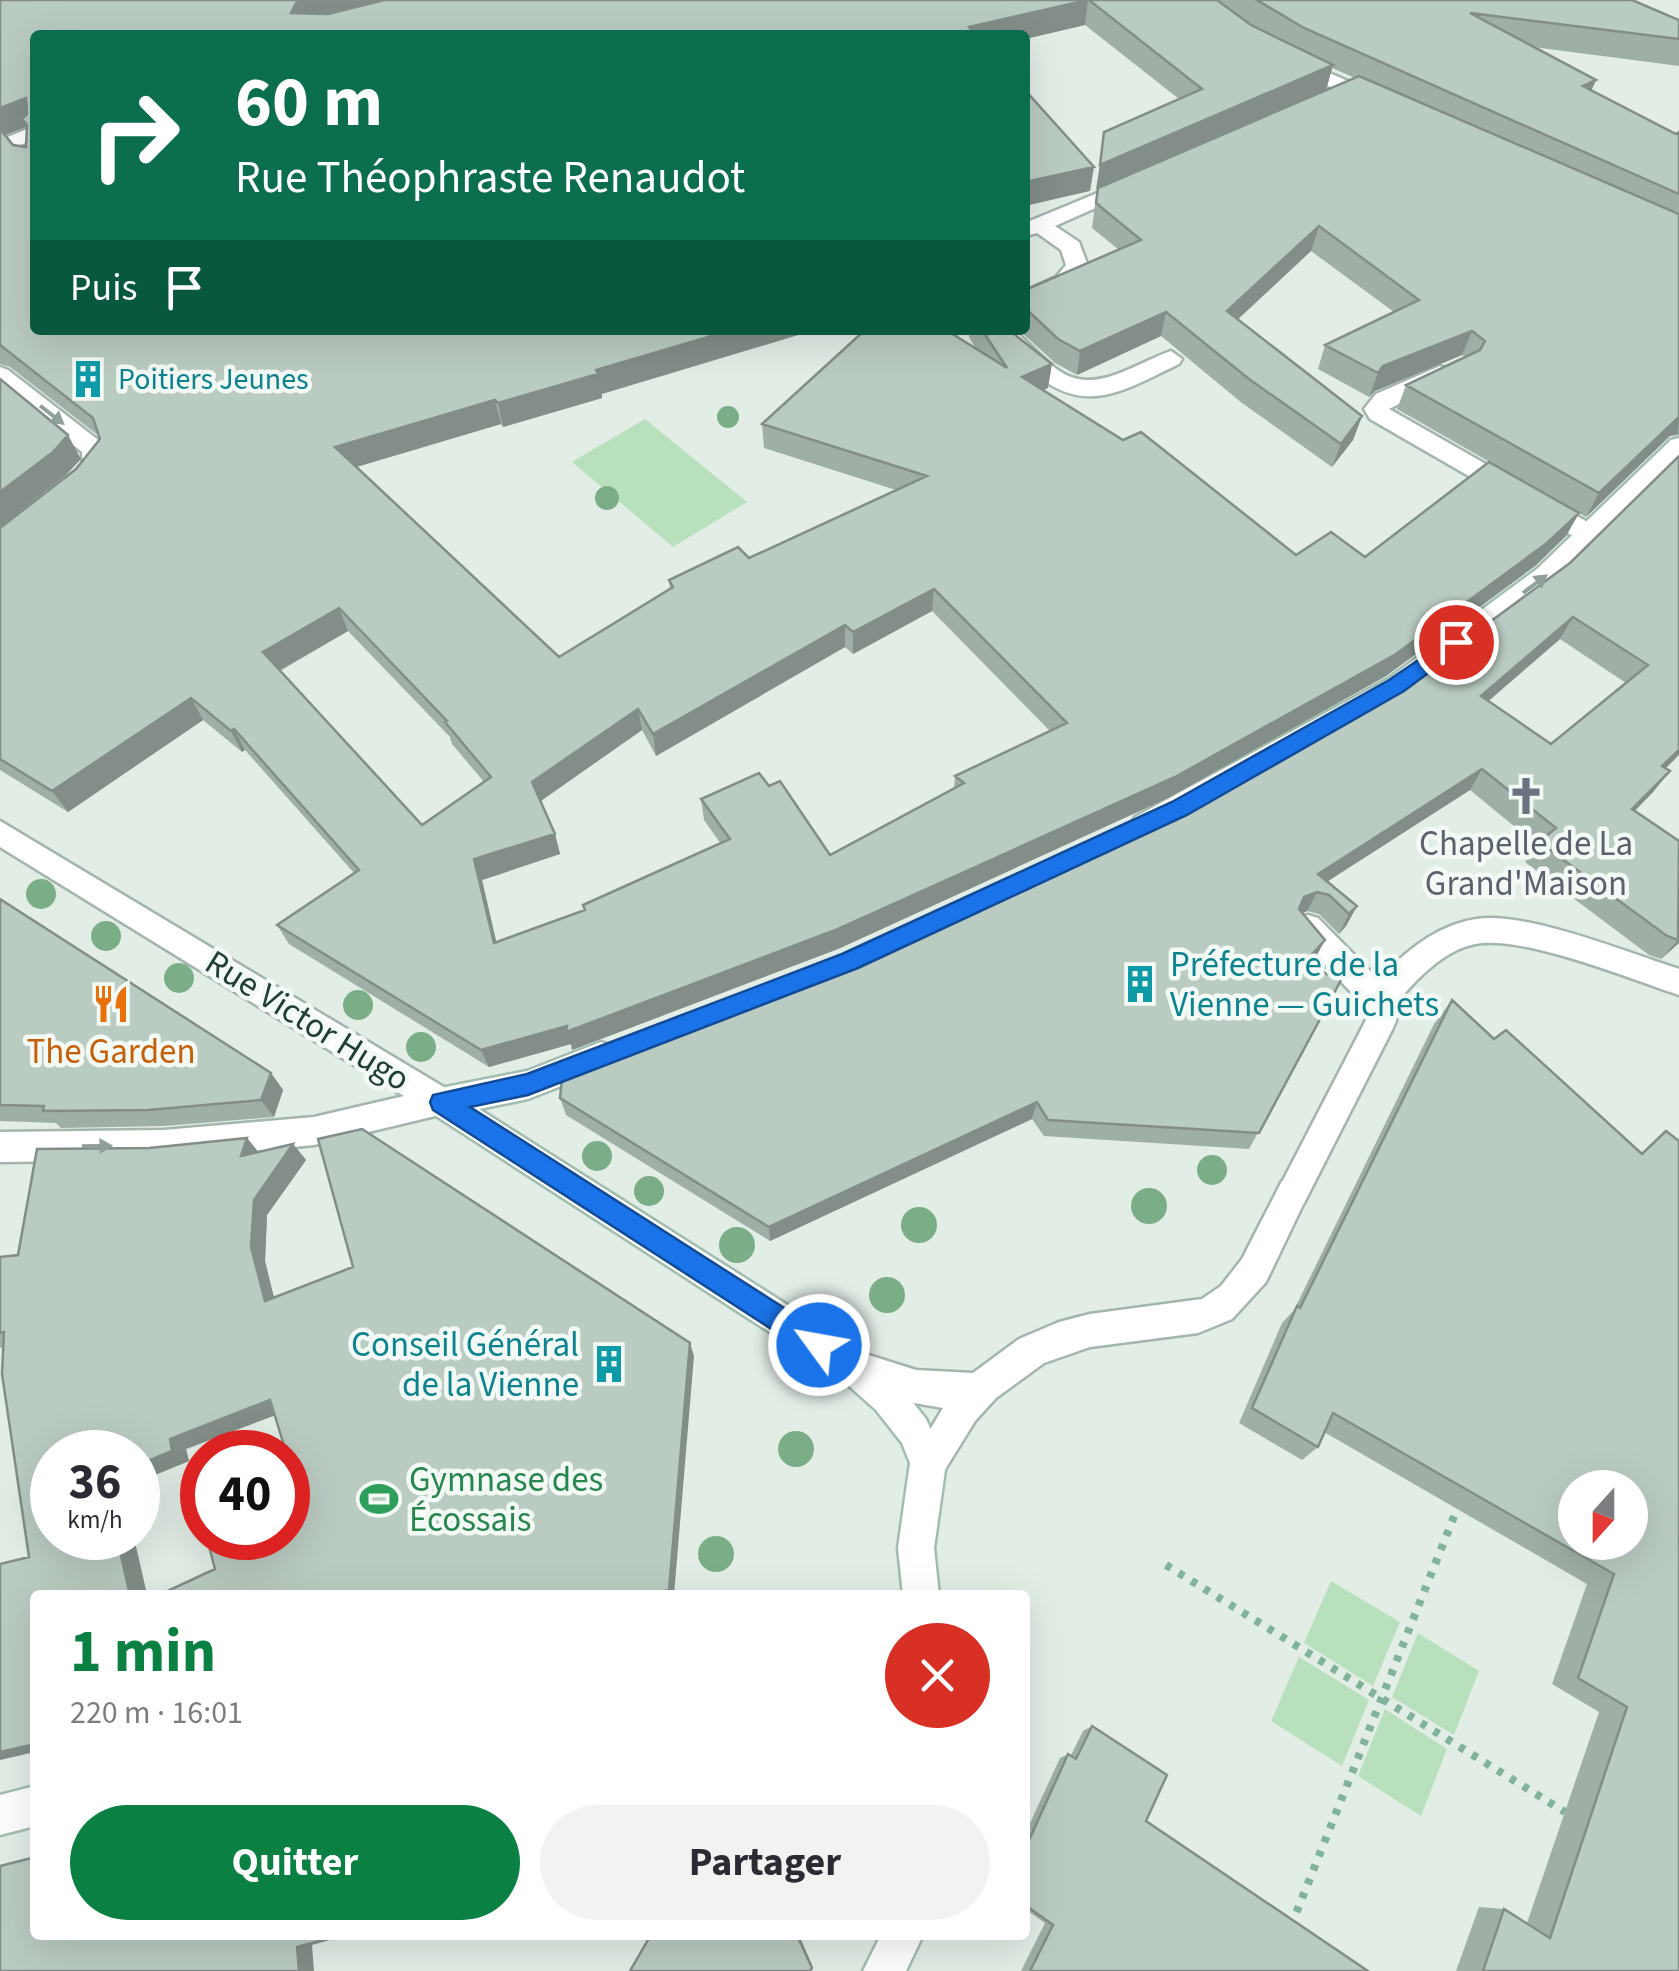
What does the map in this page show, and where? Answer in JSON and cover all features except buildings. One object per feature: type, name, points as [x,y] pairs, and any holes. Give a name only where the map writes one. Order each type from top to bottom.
[{"type":"street","points":[[1280,56],[1399,110]]},
{"type":"street","points":[[1317,105],[1351,90]]},
{"type":"street","points":[[1033,228],[1138,182]]},
{"type":"street","points":[[1030,297],[1064,282],[1077,266],[1071,247],[1033,228]]},
{"type":"street","points":[[1006,335],[1061,385],[1082,393],[1107,390],[1170,358]]},
{"type":"street","points":[[1460,366],[1384,400],[1376,409],[1378,414],[1589,534]]},
{"type":"street","points":[[0,374],[94,449],[97,460],[88,474],[62,496]]},
{"type":"street","points":[[1128,832],[1180,808],[1396,686],[1546,576],[1679,446]]},
{"type":"street","name":"Rue Victor Hugo","points":[[0,832],[442,1102],[851,1365],[888,1398],[914,1432],[928,1464]]},
{"type":"street","points":[[1308,927],[1380,1002]]},
{"type":"street","points":[[916,1590],[916,1548],[928,1464],[948,1425],[977,1390],[1006,1366],[1044,1345],[1090,1328],[1189,1320],[1221,1306],[1242,1286],[1259,1260],[1380,1021],[1380,1002],[1391,986],[1448,941],[1480,930],[1534,940],[1679,982]]},
{"type":"street","points":[[0,1148],[164,1144],[314,1131],[528,1085],[635,1044]]},
{"type":"street","points":[[851,1365],[896,1384],[937,1393],[977,1390]]},
{"type":"street","points":[[0,1815],[30,1807]]},
{"type":"street","points":[[884,1971],[901,1940]]},
{"type":"path","points":[[1290,1928],[1457,1509]]},
{"type":"path","points":[[1166,1566],[1565,1812]]},
{"type":"green space","points":[[645,419],[747,502],[673,547],[572,462]]},
{"type":"green space","points":[[1331,1581],[1400,1622],[1373,1686],[1304,1643]]},
{"type":"green space","points":[[1418,1633],[1479,1671],[1454,1735],[1392,1697]]},
{"type":"green space","points":[[1299,1657],[1369,1700],[1342,1766],[1271,1721]]},
{"type":"green space","points":[[1385,1709],[1447,1749],[1421,1816],[1358,1776]]},
{"type":"place","name":"Poitiers Jeunes","points":[[88,379]]},
{"type":"place","name":"Chapelle de La Grand'Maison","points":[[1526,796]]},
{"type":"place","name":"Préfecture de la Vienne — Guichets","points":[[1140,984]]},
{"type":"place","name":"The Garden","points":[[111,1004]]},
{"type":"place","name":"Conseil Général de la Vienne","points":[[609,1364]]},
{"type":"place","name":"Gymnase des Écossais","points":[[379,1499]]},
{"type":"route","points":[[819,1345],[442,1102],[528,1085],[850,961],[1180,808],[1396,686],[1456,642]]}]
